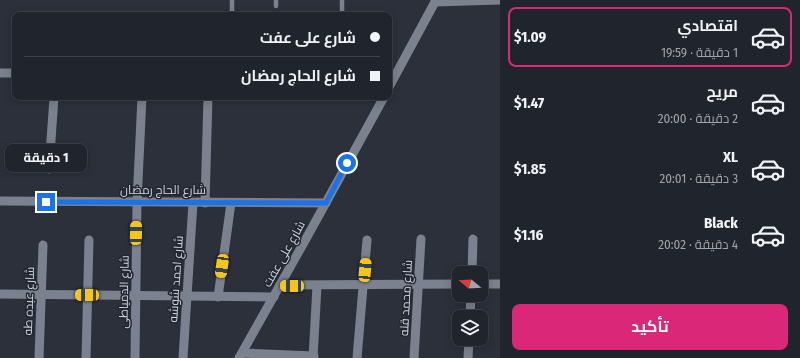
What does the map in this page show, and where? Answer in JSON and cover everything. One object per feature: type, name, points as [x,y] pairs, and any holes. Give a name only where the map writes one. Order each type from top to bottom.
[{"type":"street","points":[[392,76],[435,1],[500,0]]},
{"type":"street","points":[[0,73],[12,73]]},
{"type":"street","points":[[49,169],[54,100]]},
{"type":"street","name":"شارع الدمياطى","points":[[135,358],[137,202],[142,100]]},
{"type":"street","points":[[205,203],[208,100]]},
{"type":"street","name":"شارع على عفت","points":[[240,356],[382,100]]},
{"type":"street","name":"شارع الحاج رمضان","points":[[0,201],[326,203]]},
{"type":"street","name":"شارع احمد شوشه","points":[[183,358],[193,202]]},
{"type":"street","points":[[218,297],[231,203]]},
{"type":"street","name":"شارع محمد قله","points":[[414,358],[421,239]]},
{"type":"street","points":[[86,358],[89,240]]},
{"type":"street","points":[[357,358],[367,240]]},
{"type":"street","points":[[472,266],[473,240]]},
{"type":"street","name":"شارع عبده طه","points":[[39,358],[42,245]]},
{"type":"street","points":[[280,285],[363,286],[452,284]]},
{"type":"street","points":[[488,284],[500,284]]},
{"type":"street","points":[[240,356],[313,357],[317,286]]},
{"type":"street","points":[[0,294],[274,297]]},
{"type":"street","points":[[468,358],[469,346]]},
{"type":"lane","points":[[232,0],[232,12]]},
{"type":"lane","points":[[276,0],[276,6]]},
{"type":"lane","points":[[342,0],[342,12]]},
{"type":"route","points":[[46,202],[326,203],[347,163]]}]
